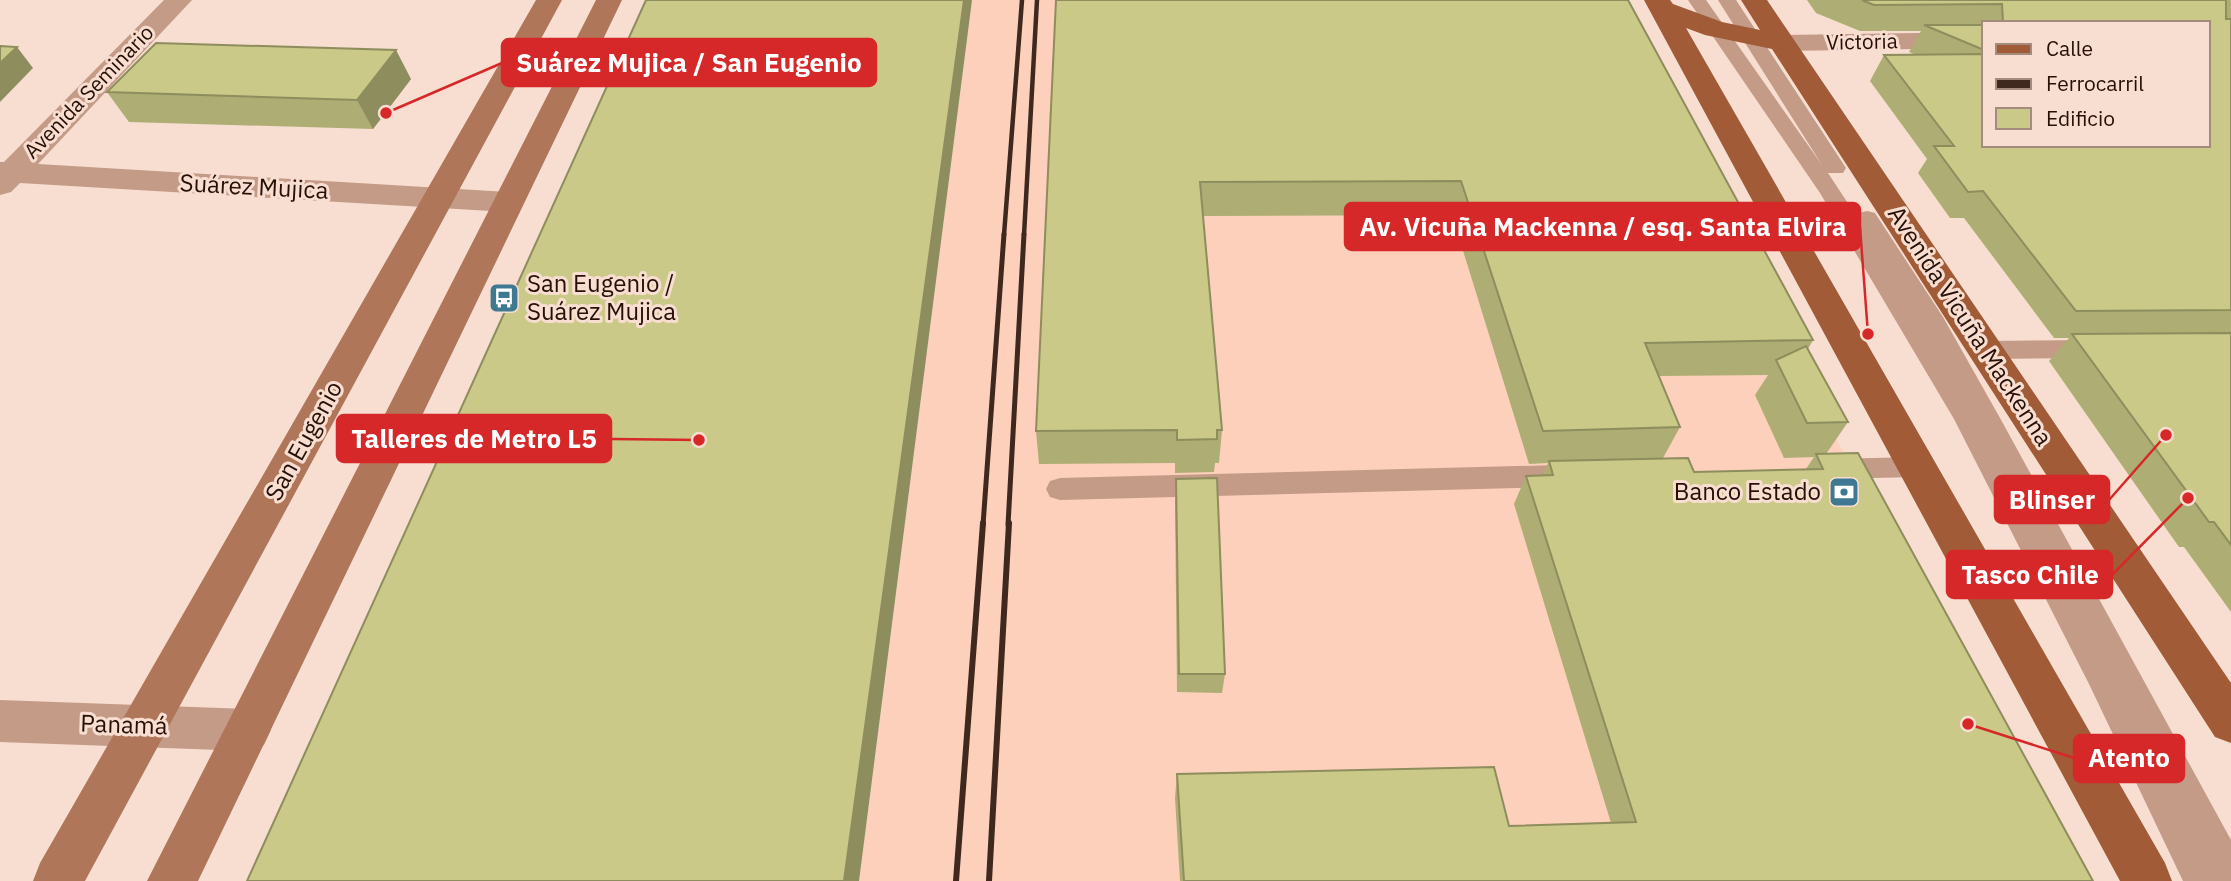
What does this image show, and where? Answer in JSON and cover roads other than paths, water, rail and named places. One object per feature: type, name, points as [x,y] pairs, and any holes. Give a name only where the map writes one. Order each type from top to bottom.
[{"type":"main road","name":"San Eugenio","points":[[58,881],[549,0]]},
{"type":"main road","points":[[172,881],[609,0]]},
{"type":"main road","name":"Avenida Vicuña Mackenna","points":[[1754,0],[1767,40],[1987,350],[2231,722]]},
{"type":"main road","points":[[1672,3],[1715,29],[1767,40]]},
{"type":"main road","points":[[1672,3],[1916,467],[2147,881]]},
{"type":"street","name":"Avenida Seminario","points":[[4,177],[178,0]]},
{"type":"street","name":"Victoria","points":[[1767,40],[1982,40]]},
{"type":"street","name":"Suárez Mujica","points":[[4,177],[508,202]]},
{"type":"street","name":"Panamá","points":[[0,721],[248,730]]},
{"type":"lane","points":[[1727,0],[1767,40],[1934,323],[2231,874]]},
{"type":"lane","points":[[1672,3],[1715,29],[1830,191],[1965,415],[2100,674],[2201,881]]},
{"type":"lane","points":[[1987,350],[2122,349]]},
{"type":"lane","points":[[1807,470],[1916,467]]},
{"type":"lane","points":[[1060,489],[1587,475]]},
{"type":"railway","points":[[1004,235],[1022,0]]},
{"type":"railway","points":[[1024,235],[1037,0]]},
{"type":"railway","points":[[983,525],[1004,234]]},
{"type":"railway","points":[[1008,525],[1024,234]]},
{"type":"railway","points":[[956,881],[983,523]]},
{"type":"railway","points":[[989,881],[1009,523]]},
{"type":"place","name":"Suárez Mujica / San Eugenio","points":[[386,113]]},
{"type":"place","name":"San Eugenio / Suárez Mujica","points":[[504,298]]},
{"type":"place","name":"Av. Vicuña Mackenna / esq. Santa Elvira","points":[[1868,334]]},
{"type":"place","name":"Blinser","points":[[2166,435]]},
{"type":"place","name":"Talleres de Metro L5","points":[[699,440]]},
{"type":"place","name":"Banco Estado","points":[[1844,492]]},
{"type":"place","name":"Tasco Chile","points":[[2188,498]]},
{"type":"place","name":"Atento","points":[[1968,724]]}]
